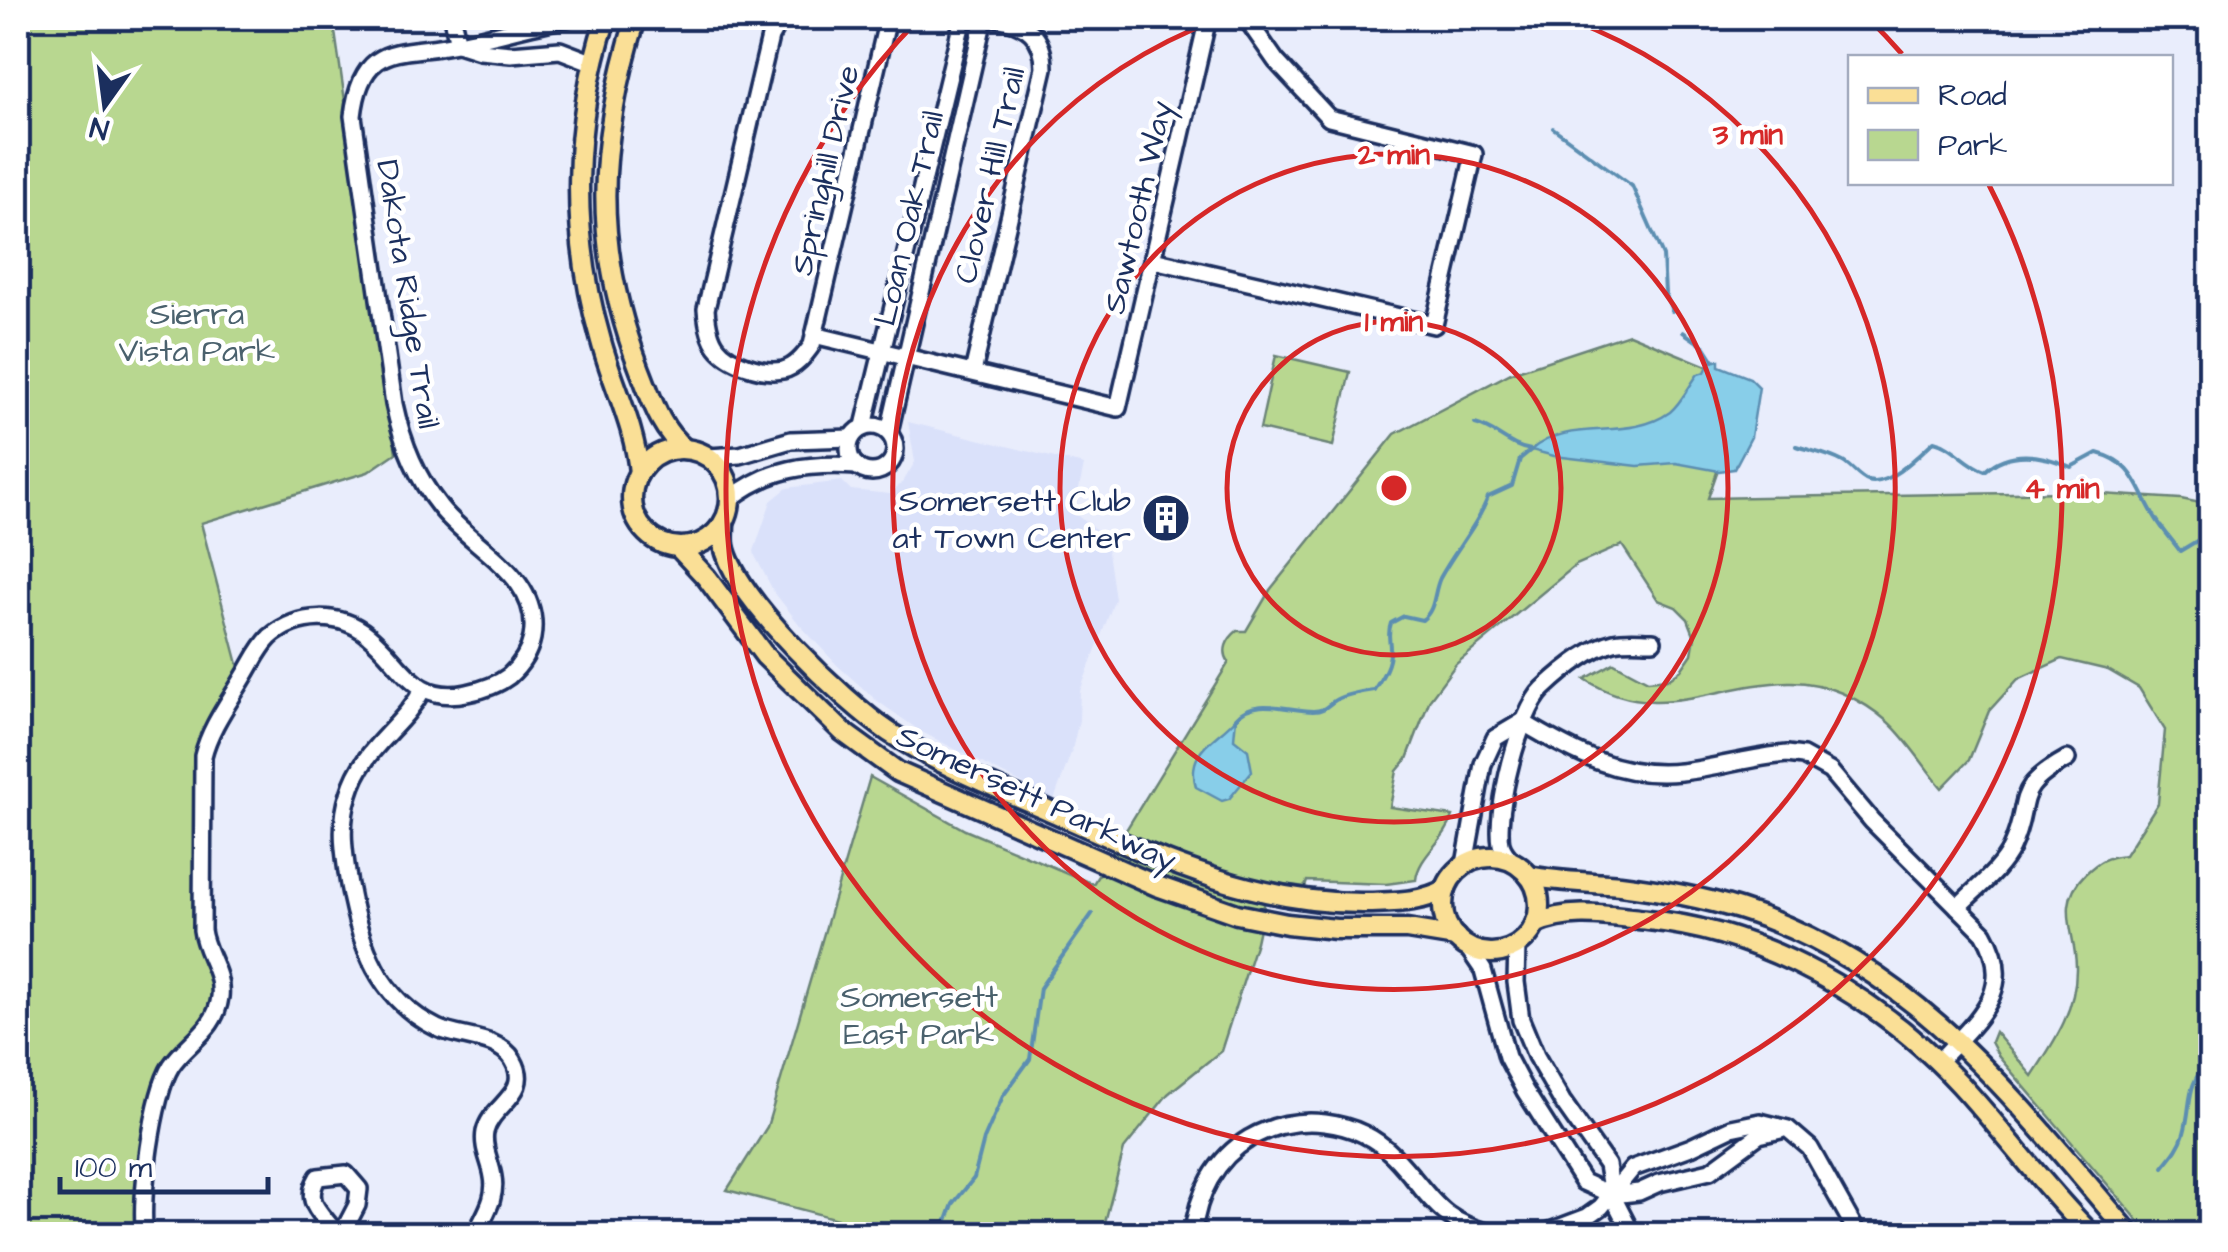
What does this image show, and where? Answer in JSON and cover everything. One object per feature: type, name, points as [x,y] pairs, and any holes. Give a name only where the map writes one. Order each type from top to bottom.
[{"type":"main road","points":[[606,18],[586,98],[578,180],[580,248],[601,342],[634,432],[639,473]]},
{"type":"main road","points":[[636,18],[612,112],[605,164],[608,251],[632,348],[658,416],[670,438],[685,449],[708,457],[725,475],[730,499],[724,522],[705,541],[678,547],[648,534],[638,521],[633,488],[639,473],[659,454],[685,449]]},
{"type":"main road","name":"Somersett Parkway","points":[[724,522],[724,547],[732,566],[801,656],[861,710],[936,760],[1177,867],[1239,888],[1346,904],[1406,902],[1446,889]]},
{"type":"main road","name":"Somersett Parkway","points":[[678,547],[706,577],[765,656],[843,732],[898,772],[1157,886],[1237,914],[1336,929],[1407,929],[1461,941]]},
{"type":"main road","points":[[1535,924],[1538,899],[1529,876],[1514,863],[1490,857],[1466,864],[1446,889],[1444,914],[1461,941],[1492,952],[1517,945],[1535,924],[1556,914],[1665,922],[1733,938],[1784,958],[1853,995],[1920,1044],[2091,1234]]},
{"type":"main road","points":[[1529,876],[1654,890],[1741,910],[1802,934],[1854,961],[1912,1002],[1990,1071],[2130,1234]]},
{"type":"street","points":[[452,18],[458,44]]},
{"type":"street","name":"Dakota Ridge Trail","points":[[423,689],[455,696],[498,684],[523,660],[533,628],[531,606],[522,586],[442,510],[420,478],[404,442],[394,404],[353,116],[360,84],[381,58],[397,50],[458,44],[566,18]]},
{"type":"street","points":[[782,18],[770,37],[706,309],[707,326],[716,346],[746,366],[783,370],[805,356],[814,336],[973,372]]},
{"type":"street","points":[[861,18],[887,20]]},
{"type":"street","name":"Loan Oak Trail","points":[[858,432],[882,351],[963,18]]},
{"type":"street","name":"Loan Oak Trail","points":[[889,432],[984,18]]},
{"type":"street","name":"Clover Hill Trail","points":[[973,372],[1044,68],[1039,39],[1018,22],[996,18]]},
{"type":"street","name":"Sawtooth Way","points":[[973,372],[1118,408],[1208,18]]},
{"type":"street","points":[[1153,260],[1434,325],[1474,154],[1330,118],[1276,60],[1246,18]]},
{"type":"street","name":"Springhill Drive","points":[[814,336],[887,20]]},
{"type":"street","name":"Dakota Ridge Trail","points":[[458,44],[480,52],[511,54],[560,50],[594,63]]},
{"type":"street","points":[[708,457],[740,455],[791,440],[858,432],[877,425],[889,432],[896,451],[890,464],[869,472],[857,466],[824,465],[767,474],[730,499]]},
{"type":"street","points":[[857,466],[850,456],[858,432]]},
{"type":"street","points":[[145,1234],[142,1206],[164,1079],[176,1060],[210,1026],[220,999],[218,976],[202,930],[201,768],[212,732],[262,647],[280,630],[302,620],[331,619],[358,628],[423,689],[410,711],[385,734],[356,774],[343,819],[343,844],[362,946],[388,990],[404,1007],[439,1029],[503,1049],[516,1068],[517,1084],[512,1097],[491,1119],[485,1133],[494,1192],[476,1234]]},
{"type":"street","points":[[1514,863],[1501,844],[1500,813],[1522,722],[1542,690],[1592,652],[1614,642],[1653,641]]},
{"type":"street","points":[[1466,864],[1483,764],[1495,738],[1522,722]]},
{"type":"street","points":[[1522,722],[1580,756],[1627,770],[1680,772],[1788,754],[1817,762],[1830,771],[1872,821],[1984,933],[1992,947],[1997,978],[1988,1006],[1938,1062]]},
{"type":"street","points":[[1958,907],[2012,847],[2028,789],[2039,776],[2067,759]]},
{"type":"street","points":[[1461,941],[1483,970],[1506,1057],[1582,1182],[1612,1195],[1639,1192],[1658,1183],[1710,1171],[1759,1135],[1788,1129]]},
{"type":"street","points":[[1517,945],[1521,1020],[1553,1086],[1607,1165],[1612,1195],[1632,1234]]},
{"type":"street","points":[[1194,1234],[1202,1195],[1227,1156],[1243,1142],[1269,1129],[1309,1121],[1351,1128],[1377,1142],[1397,1159],[1436,1207],[1459,1222],[1495,1234]]},
{"type":"street","points":[[1542,1234],[1587,1218],[1633,1168],[1732,1128],[1760,1122],[1788,1129],[1810,1148],[1858,1234]]},
{"type":"shaded area","points":[[908,422],[1084,465],[1074,513],[1100,534],[1108,552],[1115,599],[1080,691],[1072,750],[1054,800],[920,731],[876,700],[799,624],[774,592],[755,556],[771,501],[787,488],[842,481],[851,490],[890,494],[915,462]]},
{"type":"green space","name":"Sierra Vista Park","points":[[18,18],[333,18],[396,453],[368,472],[201,523],[239,668],[198,751],[199,933],[213,978],[214,1003],[154,1094],[136,1203],[141,1234],[18,1234]]},
{"type":"green space","name":"Somersett East Park","points":[[1629,334],[1748,383],[1708,498],[2069,492],[2181,499],[2210,505],[2210,1234],[2132,1234],[2142,1225],[1999,1057],[1991,1042],[1995,1032],[2032,1076],[2062,1026],[2072,999],[2076,969],[2069,908],[2076,886],[2099,863],[2125,855],[2158,803],[2165,730],[2139,688],[2108,670],[2062,659],[2018,679],[1989,711],[1969,760],[1942,788],[1888,722],[1829,688],[1802,682],[1762,684],[1662,701],[1611,693],[1585,679],[1614,663],[1648,681],[1668,679],[1681,670],[1692,654],[1695,637],[1688,619],[1676,607],[1658,600],[1622,545],[1576,565],[1456,664],[1430,699],[1407,759],[1397,771],[1390,807],[1453,816],[1422,863],[1416,880],[1386,884],[1307,881],[1305,887],[1269,882],[1256,942],[1221,1051],[1168,1094],[1124,1149],[1102,1234],[894,1234],[727,1190],[767,1127],[870,777],[965,830],[1093,884],[1229,662],[1225,649],[1230,638],[1237,631],[1246,631],[1270,590],[1395,434],[1511,373]]},
{"type":"green space","points":[[1276,355],[1350,372],[1333,446],[1260,429]]},
{"type":"water","points":[[1719,360],[1719,366],[1750,378],[1759,387],[1751,437],[1734,469],[1719,471],[1676,463],[1638,466],[1531,450],[1563,434],[1653,421],[1670,412],[1698,374],[1705,372],[1710,362]]},
{"type":"water","points":[[1236,718],[1234,739],[1248,750],[1252,771],[1229,799],[1222,801],[1196,787],[1195,763],[1205,746]]},
{"type":"waterway","points":[[1553,128],[1632,186],[1663,256],[1665,293],[1672,311]]},
{"type":"waterway","points":[[1683,332],[1705,347],[1714,361]]},
{"type":"waterway","points":[[1475,424],[1531,450]]},
{"type":"waterway","points":[[1796,446],[1838,459],[1865,480],[1876,482],[1903,468],[1934,441],[1985,471],[2016,456],[2038,456],[2071,467],[2097,453],[2127,470],[2180,551],[2210,533]]},
{"type":"waterway","points":[[1236,718],[1244,711],[1262,706],[1320,710],[1343,697],[1374,690],[1389,660],[1391,623],[1404,616],[1422,620],[1427,616],[1440,578],[1488,497],[1512,486],[1520,459],[1531,450]]},
{"type":"waterway","points":[[942,1234],[953,1204],[974,1178],[984,1139],[1003,1096],[1030,1059],[1040,988],[1092,914]]},
{"type":"waterway","points":[[2163,1167],[2180,1143],[2196,1078],[2210,1060]]},
{"type":"place","name":"Somersett Club at Town Center","points":[[1166,518]]}]
